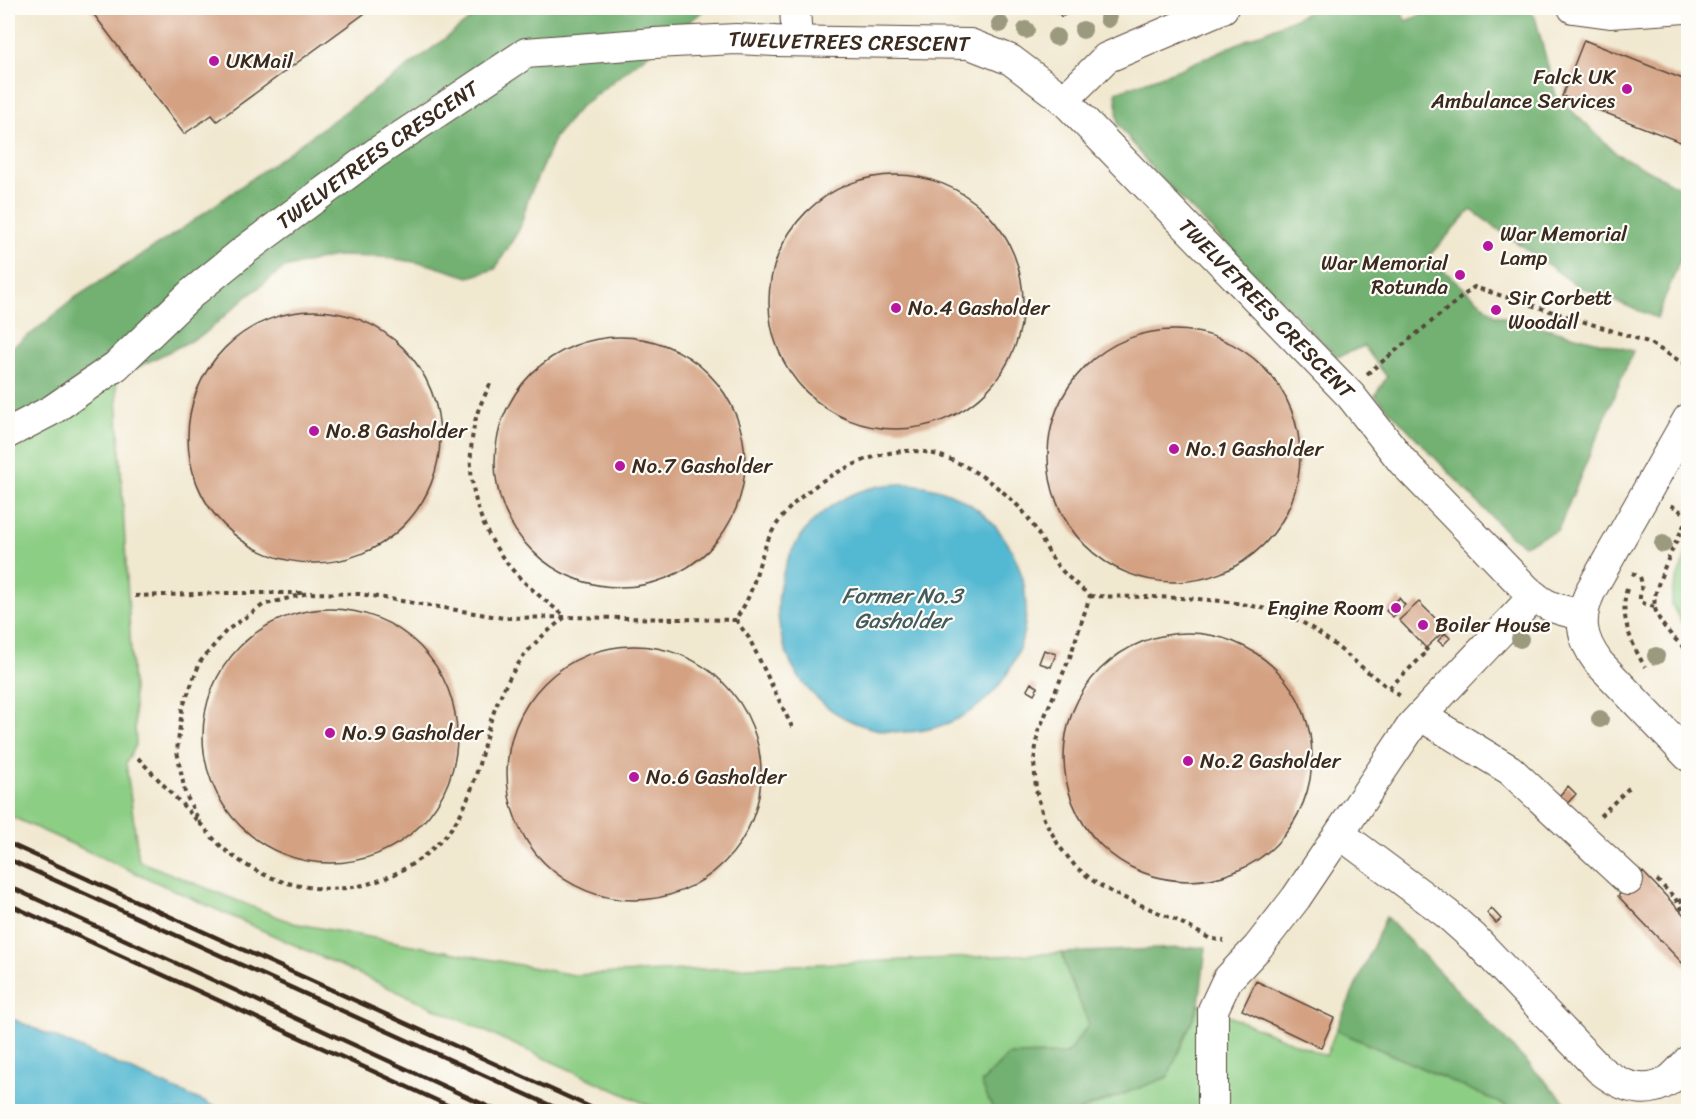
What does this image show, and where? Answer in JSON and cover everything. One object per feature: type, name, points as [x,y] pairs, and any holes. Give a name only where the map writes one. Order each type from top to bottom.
[{"type":"street","points":[[795,8],[797,41]]},
{"type":"street","points":[[1064,100],[1106,58],[1223,8]]},
{"type":"street","points":[[1573,8],[1610,13],[1685,8]]},
{"type":"street","name":"TWELVETREES CRESCENT","points":[[8,433],[52,410],[116,366],[192,293],[245,250],[376,153],[526,53],[736,39],[969,44],[1011,60],[1064,100],[1351,396],[1402,461],[1534,596],[1549,607],[1582,615]]},
{"type":"street","points":[[1689,419],[1596,581],[1582,615],[1583,631],[1592,654],[1689,756]]},
{"type":"street","points":[[1213,1112],[1213,1010],[1227,980],[1296,898],[1413,724],[1534,596]]},
{"type":"street","points":[[1423,714],[1510,770],[1628,880]]},
{"type":"street","points":[[1340,834],[1446,913],[1474,938],[1610,1078],[1638,1089],[1654,1088],[1669,1080],[1689,1061]]},
{"type":"path","points":[[1351,396],[1360,380],[1474,287],[1648,342],[1689,366]]},
{"type":"path","points":[[490,384],[477,412],[470,448],[471,483],[480,516],[496,548],[518,576],[565,617]]},
{"type":"path","points":[[736,620],[748,599],[772,531],[790,507],[811,488],[839,472],[883,454],[905,450],[930,453],[964,465],[990,481],[1018,505],[1040,534],[1055,563],[1090,596],[1201,599],[1252,606],[1289,616],[1310,627],[1423,714]]},
{"type":"path","points":[[1674,507],[1688,516],[1657,586],[1654,607],[1664,627],[1689,652]]},
{"type":"path","points":[[1632,573],[1640,577],[1643,584],[1639,597],[1640,602],[1654,607]]},
{"type":"path","points":[[1628,584],[1624,612],[1627,627],[1634,648],[1647,669]]},
{"type":"path","points":[[135,596],[225,593],[360,594],[504,618],[736,620]]},
{"type":"path","points":[[201,825],[185,793],[177,751],[182,709],[200,662],[226,631],[263,605],[308,593]]},
{"type":"path","points":[[1090,596],[1070,657],[1038,732],[1034,761],[1036,790],[1044,819],[1059,846],[1076,867],[1096,883],[1209,938],[1257,947]]},
{"type":"path","points":[[138,758],[223,848],[248,866],[276,880],[310,888],[341,890],[369,884],[396,873],[422,857],[444,837],[459,815],[472,789],[491,719],[509,679],[528,651],[565,617]]},
{"type":"path","points":[[736,620],[749,638],[792,727]]},
{"type":"path","points":[[1389,688],[1428,651],[1421,644]]},
{"type":"path","points":[[1580,835],[1632,785]]},
{"type":"path","points":[[1689,909],[1675,898],[1689,916]]},
{"type":"green space","points":[[485,8],[707,8],[580,107],[555,137],[528,199],[520,228],[495,269],[469,277],[427,264],[382,257],[335,256],[284,268],[204,334],[116,378],[8,448],[8,350],[76,297],[179,231],[417,60]]},
{"type":"green space","points":[[1318,8],[1399,8],[1406,21],[1438,8],[1528,8],[1535,17],[1556,96],[1617,154],[1688,192],[1686,245],[1657,318],[1578,286],[1471,210],[1428,257],[1495,315],[1633,351],[1558,530],[1524,545],[1508,534],[1375,395],[1387,377],[1364,346],[1337,357],[1153,170],[1118,124],[1116,92],[1180,69]]},
{"type":"green space","points":[[116,378],[136,745],[126,763],[139,861],[293,923],[574,975],[1062,953],[1068,974],[1089,1024],[1067,1054],[1008,1055],[981,1083],[994,1111],[661,1111],[8,815],[8,448]]},
{"type":"green space","points":[[1688,550],[1688,634],[1672,605],[1672,592]]},
{"type":"green space","points":[[1386,917],[1574,1111],[1518,1111],[1336,1030]]},
{"type":"green space","points":[[1206,947],[1199,1004],[1168,1077],[1077,1111],[994,1111],[981,1083],[1008,1055],[1067,1054],[1089,1024],[1068,974],[1062,953]]},
{"type":"green space","points":[[1199,1004],[1326,1056],[1336,1030],[1519,1111],[1077,1112],[1168,1077]]},
{"type":"water","name":"Former No.3 Gasholder","points":[[890,484],[914,484],[938,489],[961,498],[990,520],[1006,539],[1017,560],[1024,584],[1026,608],[1024,632],[1017,656],[1006,677],[990,696],[971,712],[950,723],[914,732],[890,732],[866,727],[843,718],[823,704],[806,687],[792,667],[783,644],[778,620],[778,596],[783,572],[792,549],[806,529],[823,512],[843,498],[866,489]]},
{"type":"water","points":[[8,1017],[225,1111],[8,1111]]},
{"type":"building","name":"UKMail","points":[[89,8],[372,8],[217,121],[212,115],[184,134]]},
{"type":"building","points":[[1057,8],[1080,8],[1061,17]]},
{"type":"building","name":"Falck UK Ambulance Services","points":[[1584,40],[1688,81],[1688,145],[1562,96]]},
{"type":"building","name":"No.4 Gasholder","points":[[884,175],[908,175],[945,184],[977,203],[995,221],[1014,253],[1021,277],[1023,302],[1021,327],[1014,351],[995,383],[977,401],[945,420],[933,424],[908,429],[884,429],[847,420],[815,401],[797,383],[778,351],[774,339],[769,314],[769,290],[778,253],[797,221],[815,203],[847,184],[859,180]]},
{"type":"building","name":"No.8 Gasholder","points":[[302,311],[326,311],[351,316],[374,326],[394,339],[412,357],[425,377],[435,400],[440,437],[438,462],[431,485],[412,517],[394,535],[374,548],[351,558],[326,563],[302,563],[277,558],[254,548],[234,535],[216,517],[203,497],[193,474],[188,449],[188,425],[193,400],[203,377],[216,357],[234,339],[254,326],[277,316]]},
{"type":"building","name":"No.1 Gasholder","points":[[1162,330],[1186,330],[1222,339],[1254,358],[1272,376],[1295,419],[1300,456],[1298,481],[1291,504],[1272,536],[1254,554],[1211,577],[1186,582],[1162,582],[1126,573],[1094,554],[1076,536],[1053,493],[1048,468],[1048,444],[1057,408],[1076,376],[1094,358],[1137,335]]},
{"type":"building","name":"No.7 Gasholder","points":[[620,337],[644,340],[668,347],[689,358],[708,374],[724,393],[735,414],[742,438],[745,462],[742,486],[735,510],[724,531],[708,550],[689,566],[668,577],[644,584],[620,587],[596,584],[572,577],[551,566],[532,550],[516,531],[505,510],[498,486],[495,462],[498,438],[505,414],[516,393],[532,374],[551,358],[572,347],[596,340]]},
{"type":"building","name":"Engine Room","points":[[1399,598],[1405,605],[1393,617],[1386,611]]},
{"type":"building","name":"Boiler House","points":[[1419,602],[1446,629],[1426,648],[1399,620]]},
{"type":"building","name":"No.9 Gasholder","points":[[330,609],[367,615],[390,624],[410,638],[428,656],[442,676],[451,699],[457,736],[451,773],[442,796],[428,816],[410,834],[390,848],[367,857],[330,863],[293,857],[270,848],[250,834],[232,816],[218,796],[209,773],[203,736],[209,699],[218,676],[232,656],[250,638],[270,624],[293,615]]},
{"type":"building","name":"No.2 Gasholder","points":[[1176,633],[1200,633],[1224,638],[1247,647],[1276,669],[1298,698],[1303,709],[1310,733],[1312,757],[1310,781],[1303,805],[1298,816],[1276,845],[1247,867],[1236,872],[1200,881],[1176,881],[1152,876],[1129,867],[1109,853],[1092,836],[1078,816],[1069,793],[1064,769],[1064,745],[1069,721],[1078,698],[1092,678],[1109,661],[1129,647],[1152,638]]},
{"type":"building","points":[[1445,633],[1450,638],[1443,645],[1438,641]]},
{"type":"building","name":"No.6 Gasholder","points":[[634,646],[659,649],[683,656],[704,667],[724,683],[740,703],[751,724],[758,748],[761,773],[758,798],[751,822],[740,843],[724,863],[704,879],[683,890],[659,897],[634,900],[609,897],[585,890],[564,879],[544,863],[528,843],[517,822],[510,798],[507,773],[510,748],[517,724],[528,703],[544,683],[564,667],[585,656],[609,649]]},
{"type":"building","points":[[1044,650],[1056,654],[1051,667],[1039,663]]},
{"type":"building","points":[[1031,683],[1038,687],[1034,694],[1027,690]]},
{"type":"building","points":[[1568,786],[1576,794],[1562,809],[1554,802]]},
{"type":"building","points":[[1643,872],[1688,919],[1688,969],[1618,896]]},
{"type":"building","points":[[1491,908],[1501,919],[1496,923],[1487,913]]},
{"type":"building","points":[[1256,981],[1334,1018],[1321,1048],[1242,1010]]},
{"type":"railway","points":[[8,843],[601,1112]]},
{"type":"railway","points":[[8,859],[565,1112]]},
{"type":"railway","points":[[8,886],[500,1112]]},
{"type":"railway","points":[[8,904],[462,1112]]},
{"type":"place","name":"UKMail","points":[[214,61]]},
{"type":"place","name":"Falck UK Ambulance Services","points":[[1627,89]]},
{"type":"place","name":"War Memorial Lamp","points":[[1488,246]]},
{"type":"place","name":"War Memorial Rotunda","points":[[1460,275]]},
{"type":"place","name":"No.4 Gasholder","points":[[896,308]]},
{"type":"place","name":"Sir Corbett Woodall","points":[[1496,310]]},
{"type":"place","name":"No.8 Gasholder","points":[[314,431]]},
{"type":"place","name":"No.1 Gasholder","points":[[1174,449]]},
{"type":"place","name":"No.7 Gasholder","points":[[620,466]]},
{"type":"place","name":"Engine Room","points":[[1396,608]]},
{"type":"place","name":"Boiler House","points":[[1423,625]]},
{"type":"place","name":"No.9 Gasholder","points":[[330,733]]},
{"type":"place","name":"No.2 Gasholder","points":[[1188,761]]},
{"type":"place","name":"No.6 Gasholder","points":[[634,777]]}]
